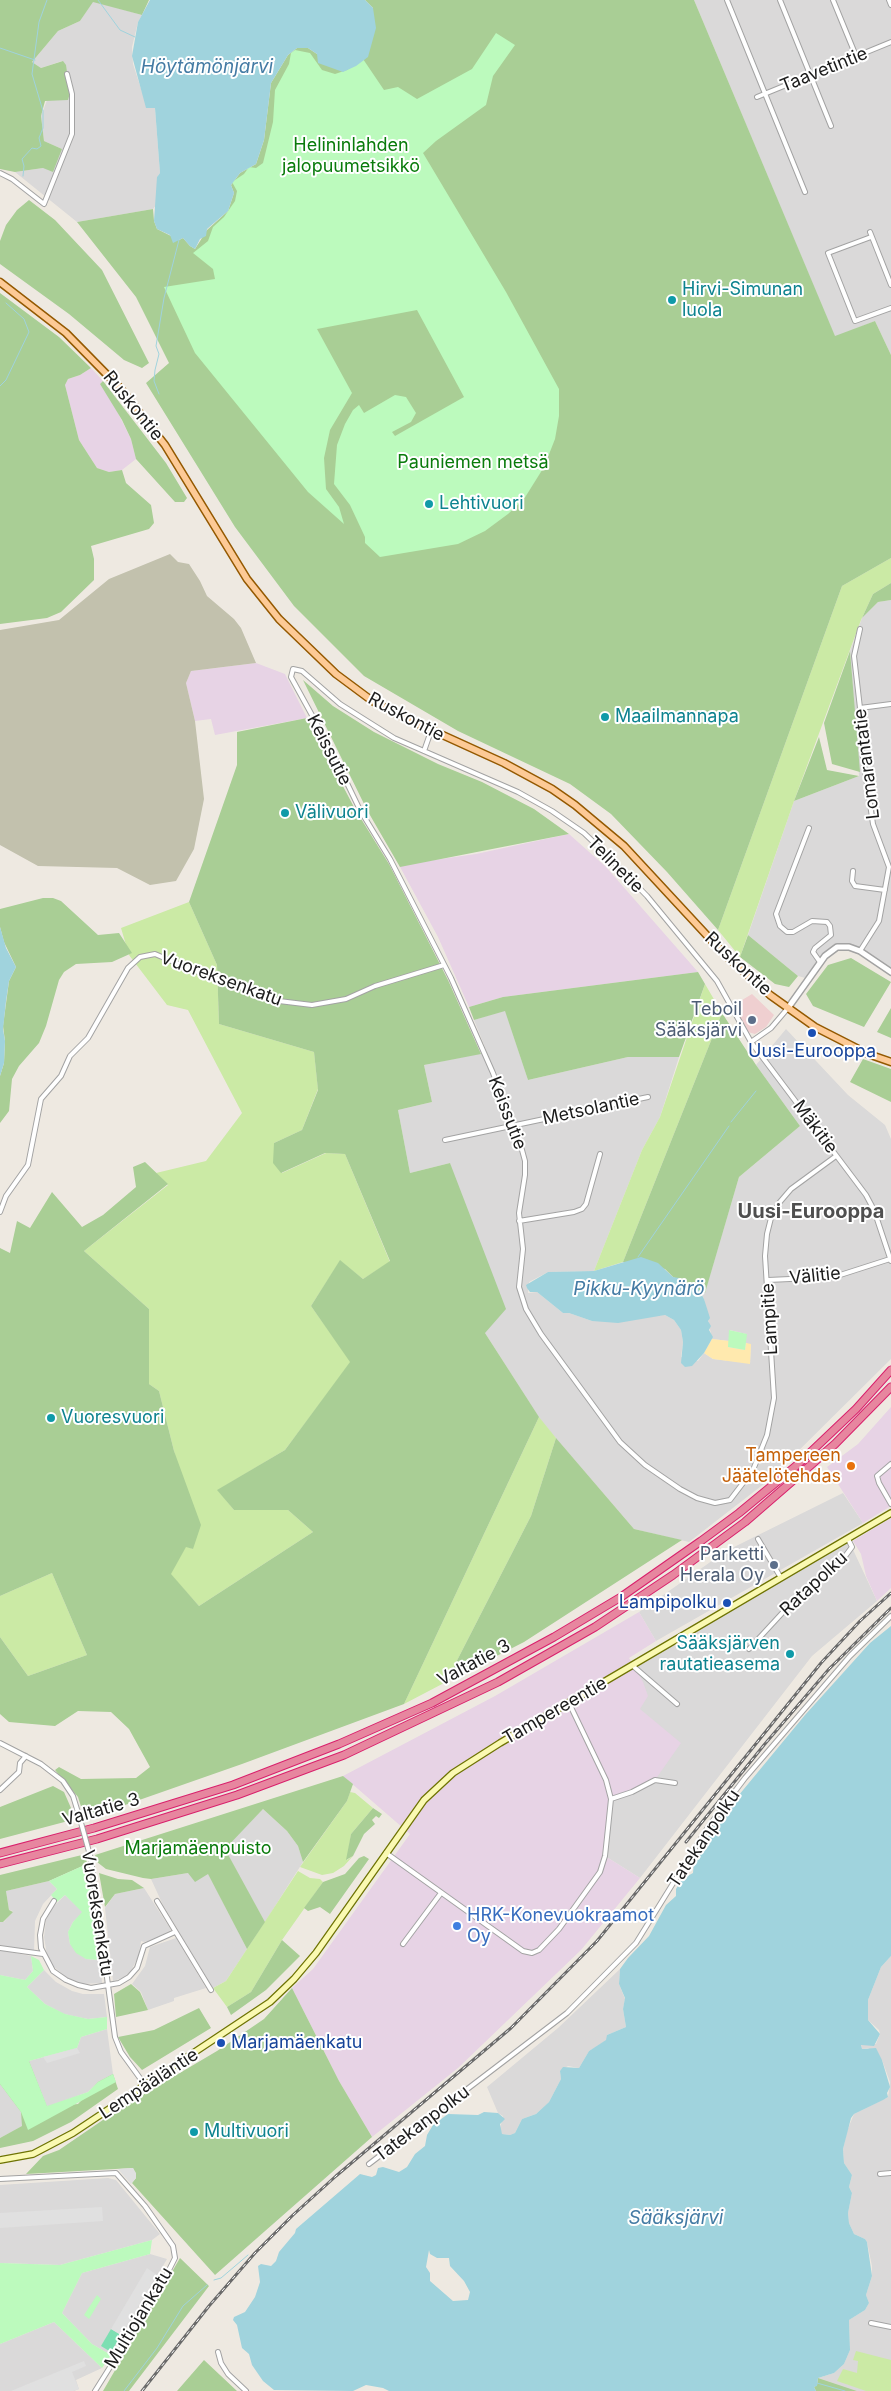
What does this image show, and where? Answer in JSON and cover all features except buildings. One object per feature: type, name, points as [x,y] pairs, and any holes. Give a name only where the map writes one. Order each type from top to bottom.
[{"type":"highway","name":"Valtatie 3","points":[[0,1853],[171,1806],[295,1762],[432,1703],[554,1637],[621,1597],[739,1513],[828,1436],[891,1370]]},
{"type":"highway","name":"Valtatie 3","points":[[0,1864],[97,1839],[246,1792],[375,1741],[498,1682],[595,1627],[673,1575],[745,1522],[836,1444],[891,1387]]},
{"type":"main road","name":"Ruskontie","points":[[0,282],[84,348],[138,408],[165,445],[247,579],[292,633],[352,687],[392,712],[504,763],[552,789],[592,817],[649,871],[726,956],[788,1008],[836,1039],[891,1062]]},
{"type":"main road","name":"Tampereentie","points":[[287,1987],[316,1952],[424,1800],[453,1773],[891,1514]]},
{"type":"main road","name":"Lempääläntie","points":[[0,2160],[33,2154],[56,2143],[234,2028],[259,2011],[287,1987]]},
{"type":"street","points":[[726,0],[805,192]]},
{"type":"street","points":[[780,0],[831,126]]},
{"type":"street","points":[[833,0],[856,56]]},
{"type":"street","points":[[889,0],[891,5]]},
{"type":"street","name":"Taavetintie","points":[[757,97],[891,42]]},
{"type":"street","points":[[0,174],[12,179],[44,204],[72,134],[72,94],[67,74]]},
{"type":"street","points":[[870,232],[891,285]]},
{"type":"street","points":[[871,237],[828,253],[855,321],[891,308]]},
{"type":"street","name":"Lomarantatie","points":[[860,629],[854,656],[860,708],[862,751],[870,808],[879,844],[889,867],[879,921],[860,951]]},
{"type":"street","name":"Telinetie","points":[[293,669],[302,671],[340,704],[362,720],[394,738],[518,792],[584,833],[646,896],[717,981],[751,1042]]},
{"type":"street","name":"Keissutie","points":[[293,669],[291,677],[330,748],[360,810],[390,859],[444,965],[493,1073],[525,1160],[525,1175],[518,1222],[523,1248],[519,1287],[526,1309],[541,1334],[620,1442],[634,1456],[680,1489],[708,1502],[715,1503],[730,1500]]},
{"type":"street","points":[[860,708],[891,704]]},
{"type":"street","points":[[424,751],[431,731]]},
{"type":"street","points":[[809,828],[776,914],[780,926],[786,932],[793,932],[812,921],[826,922],[830,926],[831,935],[814,948],[813,952],[820,962]]},
{"type":"street","points":[[853,871],[852,881],[855,886],[885,890]]},
{"type":"street","points":[[751,1042],[771,1028],[788,1008],[820,962],[829,952],[837,947],[849,947],[860,951],[891,972]]},
{"type":"street","name":"Vuoreksenkatu","points":[[0,1212],[6,1196],[28,1164],[41,1099],[61,1076],[70,1056],[88,1038],[128,968],[140,956],[155,954],[190,969],[279,1000],[312,1006],[338,1001],[375,986],[444,965]]},
{"type":"street","name":"Mäkitie","points":[[751,1042],[866,1195],[891,1260]]},
{"type":"street","name":"Metsolantie","points":[[445,1140],[648,1097]]},
{"type":"street","points":[[518,1222],[582,1209],[586,1204],[600,1154]]},
{"type":"street","name":"Lampitie","points":[[730,1500],[753,1470],[767,1435],[774,1398],[765,1256],[771,1218],[779,1203],[791,1189],[836,1156]]},
{"type":"street","name":"Välitie","points":[[768,1280],[834,1277],[891,1260]]},
{"type":"street","points":[[891,1464],[877,1476],[878,1483],[891,1504]]},
{"type":"street","points":[[758,1539],[781,1578]]},
{"type":"street","name":"Ratapolku","points":[[749,1649],[785,1610],[843,1559],[852,1547],[848,1539]]},
{"type":"street","name":"Tatekanpolku","points":[[369,2164],[567,2013],[636,1943],[708,1827],[740,1785],[825,1684],[891,1616]]},
{"type":"street","points":[[633,1666],[677,1704]]},
{"type":"street","points":[[386,1853],[523,1951],[532,1952],[539,1950],[559,1930],[600,1872],[605,1856],[611,1799],[598,1760],[569,1703]]},
{"type":"street","name":"Vuoreksenkatu","points":[[0,1743],[41,1764],[63,1781],[73,1796],[90,1859],[116,2041],[145,2085]]},
{"type":"street","points":[[0,1790],[19,1772],[20,1763],[26,1756]]},
{"type":"street","points":[[611,1799],[632,1792],[655,1780],[674,1783]]},
{"type":"street","points":[[404,1944],[441,1893]]},
{"type":"street","points":[[54,1901],[44,1915],[40,1930],[43,1954],[53,1970],[69,1982],[86,1987],[108,1987],[124,1981],[133,1973],[141,1958],[144,1946],[176,1932]]},
{"type":"street","points":[[157,1901],[211,1990]]},
{"type":"street","points":[[0,1948],[39,1955],[43,1954]]},
{"type":"street","points":[[880,2174],[891,2173]]},
{"type":"street","name":"Multiojankatu","points":[[0,2179],[116,2174],[145,2206],[173,2246],[175,2258],[161,2286],[96,2390]]},
{"type":"street","points":[[871,2323],[891,2327]]},
{"type":"street","points":[[218,2352],[221,2364],[228,2374],[246,2391]]},
{"type":"shaded area","points":[[694,0],[891,0],[891,355],[875,321],[835,337]]},
{"type":"shaded area","points":[[93,1],[142,15],[138,22],[132,47],[133,64],[142,92],[155,108],[160,173],[157,177],[157,204],[153,209],[77,222],[15,172],[43,168],[62,149],[44,141],[41,116],[62,61],[41,68],[32,62],[58,31],[80,21]]},
{"type":"shaded area","points":[[91,368],[103,381],[100,384],[114,405],[131,439],[136,459],[122,470],[109,472],[97,468],[79,440],[65,385],[68,379],[80,375]]},
{"type":"shaded area","points":[[170,554],[178,562],[189,564],[207,596],[234,619],[241,628],[256,663],[191,671],[186,683],[195,721],[204,799],[194,849],[176,881],[150,885],[117,868],[38,866],[0,845],[0,630],[59,620],[109,579]]},
{"type":"shaded area","points":[[891,600],[891,972],[849,947],[833,949],[809,979],[798,976],[748,935],[794,801],[859,776],[850,651],[862,618],[878,602]]},
{"type":"shaded area","points":[[256,663],[285,674],[307,718],[215,735],[211,719],[195,721],[186,683],[191,671]]},
{"type":"shaded area","points":[[569,834],[606,867],[698,972],[503,997],[469,1007],[438,937],[399,865],[476,854]]},
{"type":"shaded area","points":[[752,994],[774,1015],[766,1027],[755,1034],[748,1032],[734,1005]]},
{"type":"shaded area","points":[[505,1010],[528,1080],[628,1057],[679,1057],[660,1117],[642,1150],[594,1271],[548,1272],[529,1282],[528,1293],[537,1292],[563,1313],[569,1313],[592,1321],[665,1315],[674,1320],[681,1330],[683,1342],[681,1357],[698,1361],[704,1353],[713,1359],[750,1363],[751,1345],[746,1343],[746,1334],[730,1330],[729,1341],[712,1339],[704,1299],[698,1288],[705,1292],[739,1177],[800,1126],[756,1065],[786,1029],[848,1095],[885,1125],[891,1139],[891,1359],[769,1480],[689,1542],[634,1529],[542,1422],[485,1333],[450,1163],[410,1173],[398,1110],[432,1102],[424,1065],[487,1052],[474,1020]]},
{"type":"shaded area","points":[[891,1407],[891,1506],[863,1523],[827,1467],[858,1444]]},
{"type":"shaded area","points":[[843,1493],[863,1523],[656,1641],[639,1612],[726,1551]]},
{"type":"shaded area","points":[[891,1518],[891,1588],[877,1601],[866,1576],[861,1554],[853,1541]]},
{"type":"shaded area","points":[[848,1539],[877,1601],[812,1656],[640,1878],[605,1856],[611,1799],[640,1709],[633,1666]]},
{"type":"shaded area","points":[[639,1612],[656,1641],[629,1658],[643,1682],[648,1696],[640,1709],[681,1743],[655,1780],[611,1799],[605,1856],[640,1878],[581,1950],[458,2068],[372,2137],[339,2081],[292,1988],[313,1969],[410,1834],[343,1776],[495,1696]]},
{"type":"shaded area","points":[[263,1809],[287,1831],[298,1846],[303,1862],[265,1922],[224,1849]]},
{"type":"shaded area","points":[[188,1873],[208,1873],[247,1949],[226,1981],[213,1988],[163,1905],[151,1879]]},
{"type":"shaded area","points":[[49,1881],[57,1889],[43,1904],[35,1921],[34,1952],[0,1945],[0,1922],[4,1922],[13,1911],[9,1910],[6,1891]]},
{"type":"shaded area","points":[[144,1888],[171,1930],[156,1939],[141,1941],[139,1955],[131,1971],[123,1978],[113,1981],[105,1908],[115,1894]]},
{"type":"shaded area","points":[[65,1895],[83,1912],[73,1922],[68,1932],[70,1944],[86,1959],[100,1960],[102,1983],[82,1984],[66,1977],[53,1966],[47,1955],[44,1937],[46,1920],[53,1907]]},
{"type":"shaded area","points":[[176,1938],[206,1988],[174,1998],[174,2001],[148,2010],[141,1992],[132,1984],[145,1966],[150,1947]]},
{"type":"shaded area","points":[[0,1950],[31,1956],[33,1971],[25,1980],[0,1975]]},
{"type":"shaded area","points":[[891,1956],[891,2391],[857,2391],[818,2378],[834,2373],[844,2364],[850,2350],[849,2320],[865,2310],[869,2303],[866,2295],[872,2276],[872,2266],[867,2242],[865,2239],[854,2234],[849,2223],[848,2213],[852,2193],[849,2187],[852,2175],[844,2163],[843,2149],[847,2131],[854,2114],[888,2097],[890,2082],[882,2060],[868,2048],[862,2049],[861,2044],[876,2044],[880,2034],[879,2030],[868,2020],[868,2000],[881,1967]]},
{"type":"shaded area","points":[[620,1969],[619,1984],[625,1999],[623,2009],[626,2027],[607,2035],[607,2040],[589,2051],[579,2068],[568,2066],[560,2071],[561,2079],[549,2102],[536,2114],[522,2119],[515,2133],[510,2135],[502,2134],[500,2129],[503,2116],[498,2113],[487,2087],[558,2028]]},
{"type":"shaded area","points":[[44,1970],[56,1982],[72,1991],[83,1994],[104,1994],[107,2017],[88,2019],[64,2014],[45,2004],[27,1987]]},
{"type":"shaded area","points":[[107,2029],[113,2074],[98,2082],[88,2092],[47,2107],[29,2061],[77,2048],[81,2037]]},
{"type":"shaded area","points":[[77,2048],[80,2053],[47,2063],[43,2057]]},
{"type":"shaded area","points":[[0,2084],[21,2112],[23,2126],[0,2138]]},
{"type":"shaded area","points":[[133,2168],[136,2178],[131,2184],[118,2169]]},
{"type":"shaded area","points":[[108,2178],[116,2180],[160,2234],[152,2240],[60,2265],[0,2263],[0,2185]]},
{"type":"shaded area","points":[[102,2207],[103,2221],[0,2228],[0,2213]]},
{"type":"shaded area","points":[[150,2254],[167,2259],[111,2355],[92,2344],[62,2313],[82,2273]]},
{"type":"shaded area","points":[[147,2268],[157,2275],[121,2335],[111,2329]]},
{"type":"shaded area","points":[[54,2322],[102,2368],[76,2380],[79,2389],[74,2391],[0,2391],[0,2344]]},
{"type":"shaded area","points":[[84,2361],[86,2366],[72,2372],[79,2389],[73,2391],[11,2391]]},
{"type":"green space","points":[[0,0],[149,0],[142,15],[93,2],[80,21],[58,31],[32,62],[41,68],[63,61],[66,65],[70,93],[68,100],[45,101],[41,116],[44,141],[62,149],[53,172],[43,168],[15,172],[0,169]]},
{"type":"green space","name":"Helininlahden jalopuumetsikkö","points":[[365,0],[694,0],[835,336],[875,321],[891,355],[891,558],[842,586],[718,930],[667,872],[611,814],[570,784],[458,731],[364,676],[294,606],[235,527],[146,383],[169,363],[136,297],[77,222],[153,209],[157,229],[179,240],[183,238],[195,249],[207,230],[228,211],[234,193],[231,185],[240,173],[256,164],[264,140],[271,83],[288,55],[297,48],[308,48],[317,54],[373,8]]},
{"type":"green space","name":"Pauniemen metsä","points":[[496,33],[515,45],[493,76],[486,105],[436,141],[423,153],[506,292],[559,389],[559,416],[555,439],[544,467],[524,499],[485,531],[458,544],[380,557],[365,543],[365,537],[350,505],[334,484],[337,445],[345,424],[353,410],[359,405],[364,413],[395,395],[406,397],[416,413],[411,422],[392,432],[395,436],[464,397],[417,310],[317,329],[352,393],[330,430],[324,458],[326,489],[339,507],[344,524],[308,492],[195,353],[164,287],[215,279],[213,269],[193,253],[208,241],[213,227],[224,217],[235,201],[237,191],[232,182],[244,174],[249,167],[256,168],[263,163],[273,122],[275,90],[289,64],[291,53],[295,50],[310,53],[322,70],[335,74],[347,70],[363,59],[384,90],[398,87],[417,99],[472,69]]},
{"type":"green space","points":[[29,200],[55,220],[102,270],[149,363],[142,368],[124,360],[69,314],[0,264],[0,241],[6,225],[17,210]]},
{"type":"green space","points":[[0,293],[59,337],[91,368],[80,375],[68,379],[65,385],[79,440],[97,468],[109,472],[122,470],[126,483],[151,505],[154,523],[149,529],[91,546],[94,559],[94,580],[61,612],[47,618],[0,624]]},
{"type":"green space","points":[[103,381],[166,463],[187,498],[184,502],[175,502],[136,459],[131,439],[122,420],[100,384]]},
{"type":"green space","points":[[891,558],[891,583],[873,594],[861,620],[794,801],[740,957],[718,930],[842,586]]},
{"type":"green space","points":[[891,583],[891,600],[878,602],[862,618],[873,594]]},
{"type":"green space","points":[[850,651],[860,772],[832,764],[824,723]]},
{"type":"green space","points":[[303,680],[333,706],[374,732],[438,764],[482,782],[534,809],[569,834],[400,867],[367,810]]},
{"type":"green space","points":[[307,718],[355,809],[389,864],[448,980],[481,1054],[424,1065],[432,1102],[398,1110],[410,1173],[450,1163],[506,1309],[485,1333],[539,1417],[404,1704],[242,1764],[85,1819],[78,1797],[55,1770],[59,1767],[81,1779],[136,1778],[150,1767],[129,1729],[111,1712],[78,1711],[55,1726],[9,1722],[0,1714],[0,1637],[28,1676],[87,1655],[52,1573],[0,1596],[0,1248],[10,1253],[17,1221],[30,1228],[52,1192],[82,1227],[103,1215],[136,1187],[133,1167],[145,1162],[168,1184],[84,1251],[149,1309],[149,1384],[159,1391],[174,1451],[201,1525],[193,1549],[186,1547],[171,1574],[199,1606],[313,1532],[288,1510],[234,1510],[217,1490],[285,1450],[350,1362],[311,1306],[340,1260],[363,1279],[390,1261],[345,1154],[325,1153],[281,1173],[273,1163],[274,1143],[302,1130],[318,1090],[314,1052],[219,1024],[217,965],[189,902],[237,765],[237,732]]},
{"type":"green space","points":[[819,737],[827,770],[859,776],[794,801]]},
{"type":"green space","points":[[43,898],[53,898],[61,901],[98,935],[119,933],[132,953],[112,962],[76,964],[64,972],[59,980],[46,1026],[39,1043],[19,1066],[12,1079],[9,1111],[0,1123],[0,1076],[4,1063],[5,1041],[3,1026],[9,981],[16,967],[4,942],[0,927],[0,909]]},
{"type":"green space","points":[[189,902],[217,965],[219,1024],[314,1052],[318,1089],[302,1130],[274,1143],[282,1173],[326,1153],[345,1154],[390,1262],[363,1279],[340,1261],[311,1306],[351,1362],[285,1450],[218,1490],[234,1510],[288,1510],[313,1532],[199,1606],[170,1574],[186,1546],[193,1549],[174,1451],[159,1391],[149,1384],[149,1309],[84,1251],[168,1185],[156,1173],[206,1161],[242,1113],[188,1010],[167,1005],[129,955],[121,928]]},
{"type":"green space","points":[[748,935],[798,976],[789,987],[775,984],[740,957]]},
{"type":"green space","points":[[851,958],[891,982],[864,1027],[813,1006],[806,994],[828,965]]},
{"type":"green space","points":[[698,972],[705,984],[679,1057],[628,1057],[528,1080],[505,1011],[474,1020],[469,1007],[503,997]]},
{"type":"green space","points":[[705,984],[722,1013],[623,1262],[594,1271],[642,1150],[660,1117]]},
{"type":"green space","points":[[891,1008],[891,1038],[877,1032]]},
{"type":"green space","points":[[722,1013],[756,1065],[800,1126],[739,1177],[705,1293],[673,1277],[665,1269],[623,1262]]},
{"type":"green space","points":[[863,1059],[891,1069],[891,1102],[850,1082]]},
{"type":"green space","points":[[729,1330],[747,1334],[745,1350],[728,1347]]},
{"type":"green space","points":[[539,1417],[556,1438],[531,1516],[446,1682],[404,1704]]},
{"type":"green space","points":[[556,1438],[634,1529],[682,1540],[524,1642],[446,1682],[531,1516]]},
{"type":"green space","points":[[52,1573],[87,1655],[28,1676],[0,1637],[0,1596]]},
{"type":"green space","name":"Marjamäenpuisto","points":[[343,1776],[353,1784],[347,1801],[303,1862],[298,1846],[287,1831],[263,1809],[225,1849],[265,1922],[247,1949],[208,1874],[195,1882],[188,1873],[151,1879],[106,1869],[97,1862],[95,1855]]},
{"type":"green space","points":[[53,1786],[64,1792],[71,1808],[72,1820],[0,1839],[0,1807]]},
{"type":"green space","points":[[350,1792],[355,1793],[373,1808],[351,1834],[347,1860],[353,1856],[344,1866],[333,1873],[322,1875],[300,1867],[347,1801]]},
{"type":"green space","points":[[373,1808],[382,1814],[379,1818],[376,1816],[372,1820],[375,1824],[364,1834],[353,1856],[346,1860],[351,1834]]},
{"type":"green space","points":[[86,1854],[87,1864],[49,1881],[6,1891],[9,1910],[13,1912],[3,1922],[0,1922],[0,1875]]},
{"type":"green space","points":[[364,1856],[369,1859],[330,1914],[320,1907],[308,1911],[304,1908],[323,1882],[345,1874],[359,1858]]},
{"type":"green space","points":[[87,1864],[100,1960],[86,1959],[76,1953],[70,1944],[68,1932],[73,1922],[82,1912],[65,1895],[57,1902],[51,1895],[57,1889],[49,1881]]},
{"type":"green space","points":[[298,1871],[310,1878],[320,1879],[323,1882],[282,1940],[251,1992],[227,2007],[213,1988],[226,1981]]},
{"type":"green space","points":[[99,1873],[118,1879],[132,1880],[144,1888],[115,1894],[105,1907]]},
{"type":"green space","points":[[282,1940],[300,1956],[266,1990],[231,2015],[227,2007],[251,1992]]},
{"type":"green space","points":[[31,1956],[39,1960],[44,1970],[27,1987],[45,2004],[65,2014],[88,2019],[107,2017],[107,2029],[81,2037],[77,2048],[29,2061],[47,2106],[88,2092],[98,2082],[113,2074],[116,2082],[28,2130],[21,2112],[0,2084],[0,1975],[25,1980],[33,1971]]},
{"type":"green space","points":[[131,1984],[140,1992],[148,2010],[116,2017],[114,1994]]},
{"type":"green space","points":[[292,1988],[339,2081],[372,2137],[215,2275],[132,2183],[136,2178],[133,2168],[26,2174],[43,2156],[59,2150],[119,2109],[217,2051],[264,2019]]},
{"type":"green space","points":[[199,2008],[211,2028],[142,2070],[130,2057],[118,2037],[154,2030]]},
{"type":"green space","points":[[0,2056],[29,2061],[47,2107],[78,2104],[98,2082],[113,2074],[118,2089],[71,2122],[33,2141],[0,2148],[0,2138],[22,2126],[21,2112],[0,2084]]},
{"type":"green space","points":[[152,2240],[150,2254],[82,2273],[62,2313],[92,2344],[111,2355],[102,2368],[54,2322],[0,2344],[0,2263],[60,2265]]},
{"type":"green space","points":[[180,2258],[209,2286],[129,2391],[103,2391]]},
{"type":"green space","points":[[97,2295],[101,2299],[89,2319],[84,2315]]},
{"type":"green space","points":[[111,2329],[121,2335],[111,2352],[101,2346]]},
{"type":"green space","points":[[856,2351],[891,2360],[891,2391],[866,2391],[837,2381],[843,2369],[857,2373],[858,2361],[853,2360]]},
{"type":"green space","points":[[204,2360],[237,2391],[177,2391]]},
{"type":"green space","points":[[818,2378],[857,2391],[816,2391],[814,2387],[817,2385]]},
{"type":"sand","points":[[712,1339],[729,1341],[728,1347],[745,1350],[746,1343],[751,1344],[750,1364],[713,1359],[704,1353]]},
{"type":"water","name":"Höytämönjärvi","points":[[150,0],[365,0],[373,8],[376,28],[368,57],[356,66],[343,72],[318,63],[317,54],[308,48],[297,48],[288,55],[271,83],[264,140],[256,164],[240,173],[231,185],[234,193],[228,211],[207,229],[206,236],[200,239],[195,249],[183,238],[173,243],[170,235],[157,229],[154,221],[157,177],[160,173],[155,108],[146,108],[132,56],[138,22]]},
{"type":"water","points":[[0,927],[6,948],[16,967],[9,981],[6,1001],[3,1029],[5,1041],[4,1063],[0,1076]]},
{"type":"water","name":"Pikku-Kyynärö","points":[[641,1257],[658,1263],[673,1277],[679,1278],[689,1287],[698,1288],[704,1299],[710,1318],[708,1321],[711,1326],[709,1330],[713,1337],[704,1353],[692,1366],[685,1367],[681,1363],[683,1342],[681,1330],[674,1320],[665,1315],[618,1323],[592,1321],[569,1313],[563,1313],[537,1292],[530,1292],[526,1285],[548,1272],[594,1271]]},
{"type":"water","name":"Sääksjärvi","points":[[891,1626],[891,1956],[881,1967],[868,2000],[868,2020],[880,2034],[874,2046],[861,2045],[862,2049],[876,2048],[882,2060],[890,2087],[887,2093],[888,2097],[854,2114],[851,2118],[843,2149],[844,2163],[852,2175],[849,2187],[852,2193],[848,2213],[849,2223],[854,2234],[865,2239],[867,2242],[872,2276],[866,2295],[869,2303],[865,2310],[849,2320],[850,2350],[844,2364],[834,2373],[818,2378],[817,2386],[814,2387],[816,2391],[389,2391],[366,2385],[353,2391],[274,2390],[263,2381],[252,2365],[249,2354],[242,2348],[237,2325],[233,2320],[234,2317],[245,2312],[255,2297],[260,2282],[258,2266],[261,2264],[271,2266],[296,2229],[360,2174],[372,2177],[376,2175],[378,2168],[383,2167],[399,2172],[407,2167],[415,2154],[425,2146],[427,2135],[433,2125],[448,2114],[478,2115],[484,2112],[498,2113],[505,2119],[500,2124],[502,2134],[510,2135],[515,2133],[522,2119],[536,2114],[549,2102],[561,2079],[560,2071],[563,2067],[579,2068],[589,2051],[606,2040],[607,2035],[626,2027],[623,2009],[625,1998],[619,1984],[620,1969],[649,1936],[666,1905],[676,1896],[676,1889],[682,1879],[693,1873],[694,1861],[715,1824],[805,1715],[870,1643]],"holes":[[[429,2250],[430,2254],[437,2258],[449,2258],[450,2266],[464,2281],[470,2292],[468,2300],[453,2301],[430,2281],[430,2273],[426,2267]]]},
{"type":"waterway","points":[[23,176],[24,166],[22,159],[32,148],[37,149],[41,146],[39,138],[43,128],[43,111],[32,74],[39,22],[47,0]]},
{"type":"waterway","points":[[98,0],[120,30],[135,37]]},
{"type":"waterway","points":[[0,48],[35,60]]},
{"type":"waterway","points":[[159,394],[154,381],[159,354],[156,346],[164,298],[179,240]]},
{"type":"waterway","points":[[0,386],[6,380],[29,332],[24,319],[6,303]]},
{"type":"waterway","points":[[731,1122],[756,1091]]},
{"type":"waterway","points":[[638,1257],[729,1126]]},
{"type":"waterway","points":[[214,2280],[221,2278],[248,2255]]},
{"type":"waterway","points":[[124,2391],[157,2348],[183,2306],[207,2285]]},
{"type":"waterway","points":[[817,2383],[845,2391]]},
{"type":"railway","points":[[142,2391],[209,2306],[255,2253],[293,2215],[336,2176],[511,2028],[597,1941],[821,1663],[860,1621],[891,1593]]},
{"type":"railway","points":[[686,1842],[764,1745],[829,1669],[891,1608]]},
{"type":"place","name":"Hirvi-Simunan luola","points":[[672,300]]},
{"type":"place","name":"Lehtivuori","points":[[429,504]]},
{"type":"place","name":"Maailmannapa","points":[[605,717]]},
{"type":"place","name":"Välivuori","points":[[285,813]]},
{"type":"place","name":"Teboil Sääksjärvi","points":[[752,1020]]},
{"type":"place","name":"Uusi-Eurooppa","points":[[812,1033]]},
{"type":"place","name":"Vuoresvuori","points":[[51,1418]]},
{"type":"place","name":"Tampereen Jäätelötehdas","points":[[851,1466]]},
{"type":"place","name":"Parketti Herala Oy","points":[[774,1565]]},
{"type":"place","name":"Lampipolku","points":[[727,1603]]},
{"type":"place","name":"Sääksjärven rautatieasema","points":[[790,1654]]},
{"type":"place","name":"HRK-Konevuokraamot Oy","points":[[457,1926]]},
{"type":"place","name":"Marjamäenkatu","points":[[221,2043]]},
{"type":"place","name":"Multivuori","points":[[194,2132]]},
{"type":"district","name":"Uusi-Eurooppa","points":[[811,1212]]}]
